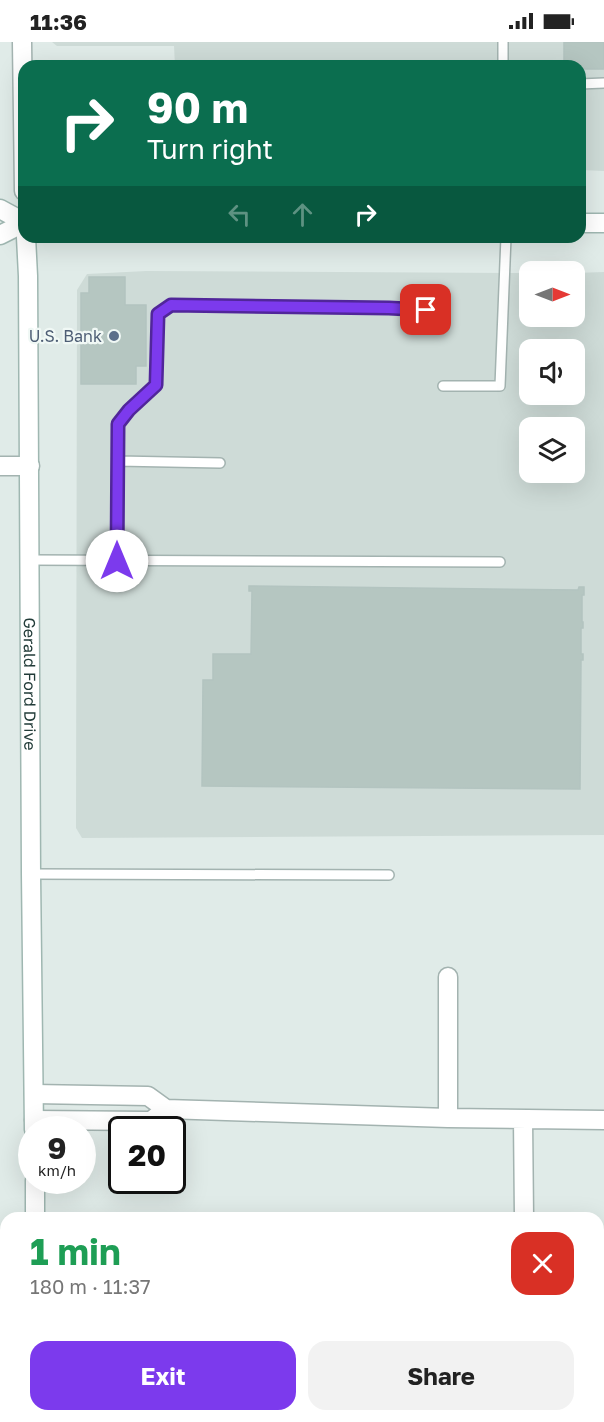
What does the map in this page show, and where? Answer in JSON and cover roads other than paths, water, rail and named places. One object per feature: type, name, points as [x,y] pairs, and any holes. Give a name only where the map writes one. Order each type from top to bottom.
[{"type":"street","points":[[22,42],[22,60]]},
{"type":"street","points":[[0,209],[18,220]]},
{"type":"street","points":[[586,223],[604,223]]},
{"type":"street","points":[[0,234],[18,226]]},
{"type":"street","name":"Gerald Ford Drive","points":[[26,243],[34,1116]]},
{"type":"street","points":[[0,466],[30,466]]},
{"type":"street","points":[[448,976],[448,1118]]},
{"type":"street","points":[[34,1094],[148,1096],[166,1110],[604,1120]]},
{"type":"street","points":[[129,1096],[129,1116]]},
{"type":"street","points":[[158,1116],[166,1110]]},
{"type":"street","points":[[523,1119],[524,1212]]},
{"type":"street","points":[[34,1194],[35,1212]]},
{"type":"lane","points":[[503,42],[503,60]]},
{"type":"lane","points":[[586,84],[604,83]]},
{"type":"lane","points":[[443,386],[500,386],[506,243]]},
{"type":"lane","points":[[117,561],[118,424],[129,410],[156,385],[158,314],[171,305],[389,308],[426,310],[437,320]]},
{"type":"lane","points":[[118,461],[220,463]]},
{"type":"lane","points":[[30,560],[500,562]]},
{"type":"lane","points":[[31,874],[389,875]]},
{"type":"place","name":"U.S. Bank","points":[[114,336]]}]
